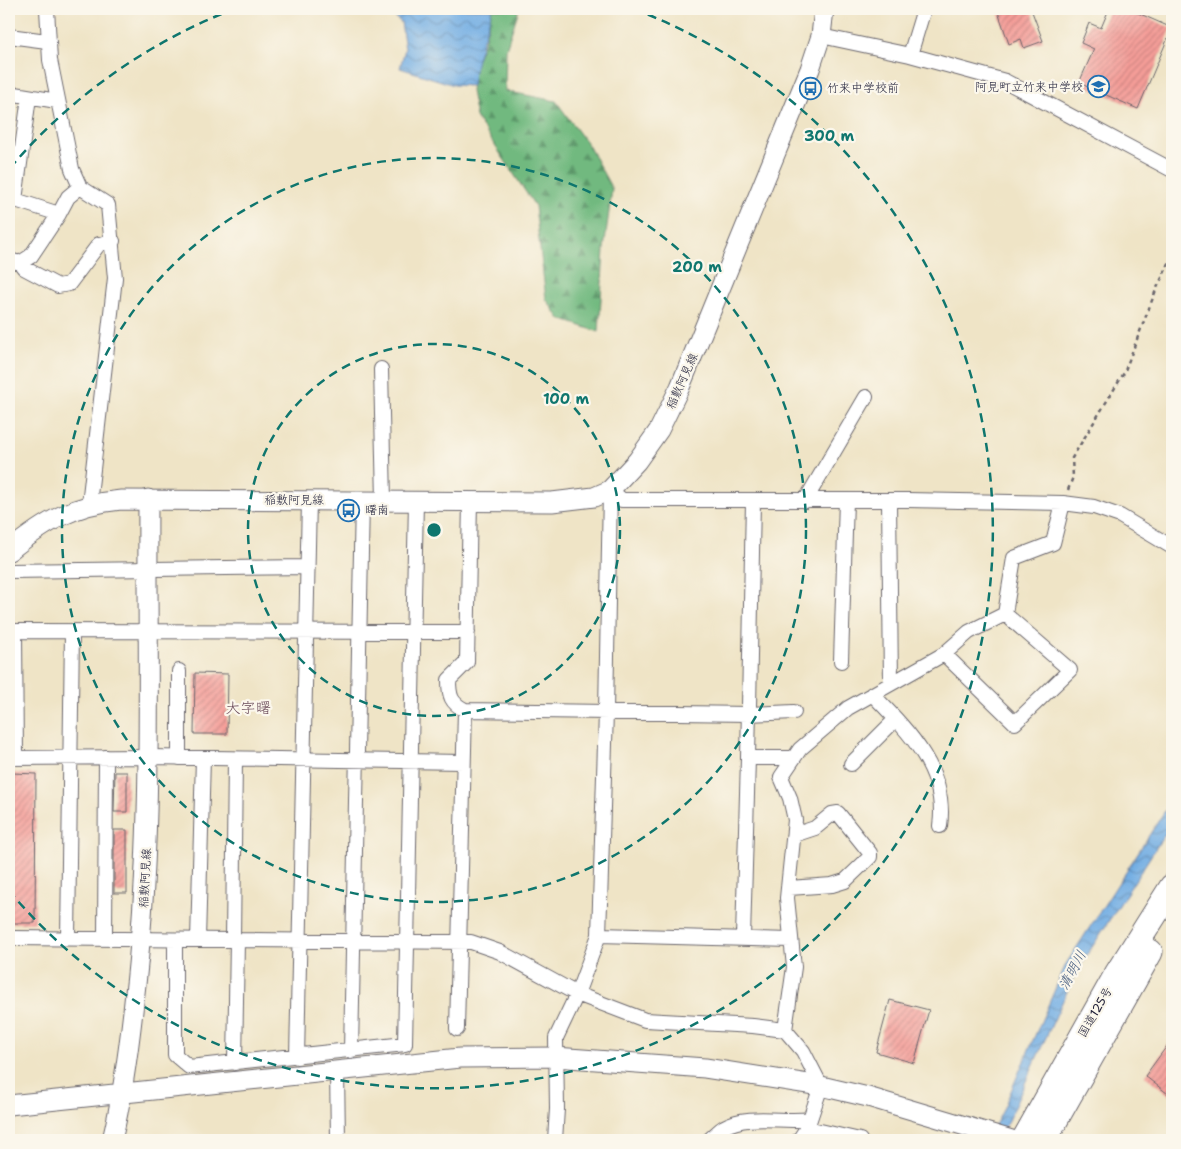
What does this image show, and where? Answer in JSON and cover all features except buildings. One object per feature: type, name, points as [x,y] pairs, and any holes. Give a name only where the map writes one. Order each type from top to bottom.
[{"type":"highway","name":"国道125号","points":[[1024,1140],[1107,991],[1172,887]]},
{"type":"highway","name":"国道125号","points":[[1044,1140],[1117,1008],[1172,916]]},
{"type":"main road","name":"稲敷阿見線","points":[[112,1140],[122,1092],[141,939],[148,757],[148,499],[574,500],[594,497],[610,490],[649,445],[680,387],[810,70],[821,36],[824,9]]},
{"type":"main road","points":[[9,551],[52,520],[89,504],[148,499]]},
{"type":"main road","points":[[9,1105],[460,1058],[555,1057],[705,1068],[821,1086],[868,1096],[1012,1140]]},
{"type":"street","points":[[47,9],[47,41],[57,101],[72,169],[80,187],[108,205],[113,241],[115,278],[111,326],[89,504]]},
{"type":"street","points":[[910,55],[924,9]]},
{"type":"street","points":[[9,36],[47,41]]},
{"type":"street","points":[[821,36],[910,55],[1005,81],[1172,170]]},
{"type":"street","points":[[9,93],[57,101]]},
{"type":"street","points":[[29,97],[12,199],[60,214]]},
{"type":"street","points":[[14,262],[31,256],[60,214],[68,197],[80,187]]},
{"type":"street","points":[[14,262],[58,286],[69,284],[99,244],[113,241]]},
{"type":"street","points":[[381,369],[384,501]]},
{"type":"street","points":[[805,500],[866,397]]},
{"type":"street","points":[[610,490],[622,500],[889,500],[1063,503],[1094,507],[1120,516],[1172,547]]},
{"type":"street","points":[[555,1140],[557,1109],[556,1038],[577,994],[599,935],[610,490]]},
{"type":"street","points":[[297,1057],[309,500]]},
{"type":"street","points":[[470,500],[467,662],[449,680],[449,694],[454,704],[465,710],[749,714],[794,712]]},
{"type":"street","points":[[841,661],[846,500]]},
{"type":"street","points":[[889,500],[891,683]]},
{"type":"street","points":[[351,1051],[362,501]]},
{"type":"street","points":[[175,940],[175,1054],[189,1068],[405,1044],[416,501]]},
{"type":"street","points":[[744,938],[753,501]]},
{"type":"street","points":[[1005,614],[1014,558],[1053,543],[1063,503]]},
{"type":"street","points":[[9,571],[308,567]]},
{"type":"street","points":[[785,1030],[794,967],[790,940],[789,888],[795,820],[790,798],[781,777],[800,749],[848,708],[944,654],[969,632],[1005,614]]},
{"type":"street","points":[[944,654],[1016,723],[1070,670],[1005,614]]},
{"type":"street","points":[[463,762],[148,757],[13,758],[12,631],[468,632]]},
{"type":"street","points":[[68,939],[72,631]]},
{"type":"street","points":[[179,671],[179,758]]},
{"type":"street","points":[[872,694],[920,747],[932,769],[940,796],[942,812],[940,826]]},
{"type":"street","points":[[457,1030],[465,710]]},
{"type":"street","points":[[851,764],[896,719]]},
{"type":"street","points":[[105,939],[106,757]]},
{"type":"street","points":[[198,940],[203,758]]},
{"type":"street","points":[[748,758],[793,758]]},
{"type":"street","points":[[235,759],[235,1063]]},
{"type":"street","points":[[789,888],[832,885],[845,881],[870,857],[870,853],[838,813],[832,814],[815,828],[794,835]]},
{"type":"street","points":[[599,935],[790,940]]},
{"type":"street","points":[[9,938],[471,942],[500,952],[577,994],[645,1020],[753,1026],[785,1030],[802,1052],[821,1086],[808,1123],[799,1140]]},
{"type":"street","points":[[338,1070],[338,1140]]},
{"type":"street","points":[[709,1140],[724,1128],[743,1121],[808,1123],[860,1140]]},
{"type":"path","points":[[1063,503],[1073,477],[1072,458],[1124,373],[1156,290],[1172,257]]},
{"type":"green space","points":[[492,9],[519,9],[506,49],[505,91],[556,101],[588,145],[612,189],[604,249],[599,332],[560,319],[546,299],[535,206],[476,117],[471,91],[474,66],[484,42]]},
{"type":"water","points":[[385,9],[492,9],[475,67],[472,86],[454,85],[400,68],[405,49],[401,22]]},
{"type":"water","name":"清明川","points":[[1172,800],[1172,823],[1076,972],[999,1140],[987,1140],[1001,1114],[1066,964]]},
{"type":"place","name":"阿見町立竹来中学校","points":[[1099,87]]},
{"type":"place","name":"竹来中学校前","points":[[811,88]]},
{"type":"place","name":"曙南","points":[[349,510]]},
{"type":"district","name":"大字曙","points":[[248,708]]}]
